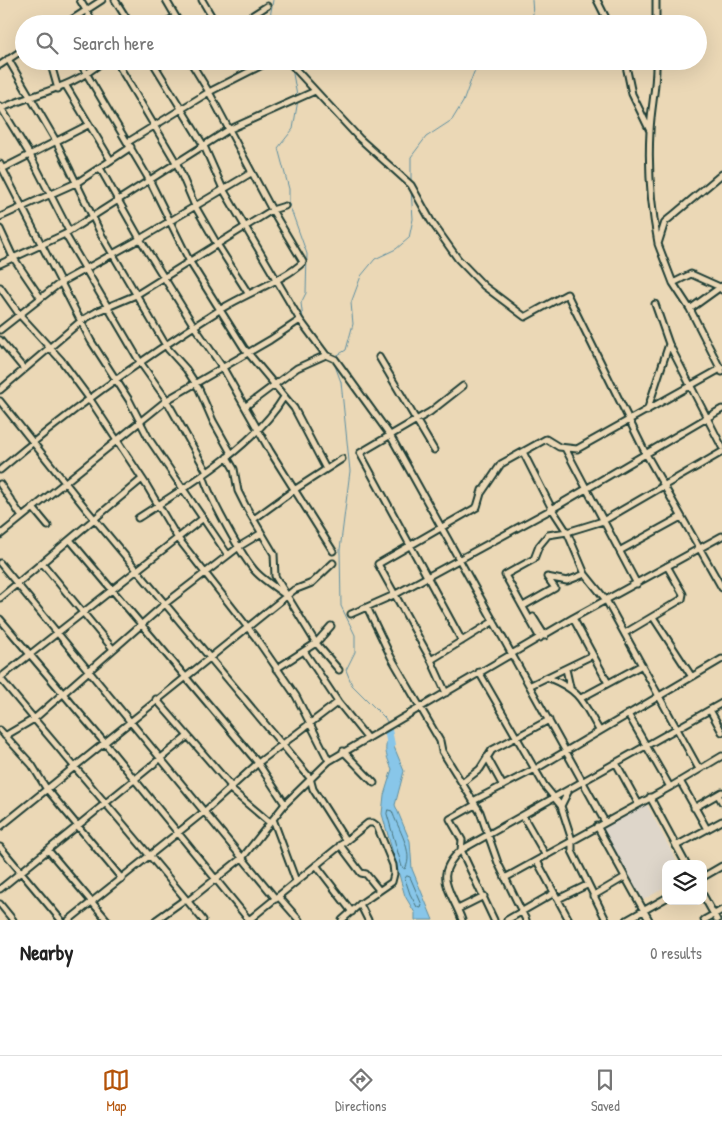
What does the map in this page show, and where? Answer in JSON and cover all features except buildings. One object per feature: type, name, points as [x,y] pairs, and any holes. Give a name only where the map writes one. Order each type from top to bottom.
[{"type":"street","points":[[80,0],[90,15]]},
{"type":"street","points":[[79,15],[102,0]]},
{"type":"street","points":[[115,0],[124,15]]},
{"type":"street","points":[[166,0],[175,15]]},
{"type":"street","points":[[202,0],[211,15]]},
{"type":"street","points":[[597,0],[604,15]]},
{"type":"street","points":[[656,0],[656,15]]},
{"type":"street","points":[[254,15],[267,6]]},
{"type":"street","points":[[0,65],[15,55]]},
{"type":"street","points":[[8,59],[78,182],[92,217],[112,254],[166,345],[196,384],[229,455],[238,491],[260,534],[274,554],[275,576],[316,643],[339,670]]},
{"type":"street","points":[[53,70],[58,89]]},
{"type":"street","points":[[85,70],[150,180],[168,221],[190,262],[247,353],[294,408],[326,469]]},
{"type":"street","points":[[93,70],[66,86],[0,108],[30,155],[67,232],[107,307],[140,362],[167,400],[205,474],[208,490],[240,546],[256,572],[287,596]]},
{"type":"street","points":[[121,70],[178,164],[195,206],[248,293]]},
{"type":"street","points":[[157,70],[204,146],[223,189],[300,320],[326,355],[335,359],[390,435],[441,530],[531,685],[605,822]]},
{"type":"street","points":[[0,470],[115,379],[220,309],[276,280],[298,267],[304,261],[272,210],[196,70]]},
{"type":"street","points":[[0,217],[51,196],[78,182],[100,168],[129,144],[181,109],[252,70]]},
{"type":"street","points":[[296,70],[359,138],[411,185],[431,221],[458,259],[484,286],[525,317],[566,294],[629,422],[722,588]]},
{"type":"street","points":[[627,70],[632,94],[650,131]]},
{"type":"street","points":[[446,693],[432,660],[378,564],[477,508],[482,491],[501,464],[546,439],[565,448],[577,449],[721,370],[690,309],[673,283],[658,244],[651,210],[650,131],[657,70]]},
{"type":"street","points":[[66,86],[110,160]]},
{"type":"street","points":[[0,264],[42,246],[67,232],[178,164],[228,130],[315,92]]},
{"type":"street","points":[[88,125],[30,155],[1,167],[60,283],[140,422],[182,489],[228,555]]},
{"type":"street","points":[[100,168],[140,239],[194,326],[223,368],[259,428],[270,452],[333,551]]},
{"type":"street","points":[[0,330],[60,283],[140,239],[251,173]]},
{"type":"street","points":[[658,244],[665,222],[722,174]]},
{"type":"street","points":[[0,390],[81,321],[107,307],[136,295],[272,210],[285,206]]},
{"type":"street","points":[[0,229],[13,257],[40,297]]},
{"type":"street","points":[[673,283],[690,274],[721,288]]},
{"type":"street","points":[[0,287],[19,314],[50,348],[89,398],[177,537],[206,572],[296,696],[329,761]]},
{"type":"street","points":[[690,309],[721,288]]},
{"type":"street","points":[[655,304],[669,344],[722,447]]},
{"type":"street","points":[[0,535],[167,400],[300,320]]},
{"type":"street","points":[[0,340],[24,369]]},
{"type":"street","points":[[647,411],[669,344]]},
{"type":"street","points":[[246,406],[297,368],[326,355]]},
{"type":"street","points":[[379,356],[434,450]]},
{"type":"street","points":[[462,641],[360,453],[430,412],[463,386]]},
{"type":"street","points":[[138,518],[205,474],[229,455],[274,413],[284,397]]},
{"type":"street","points":[[0,401],[137,570],[310,778],[313,789],[346,841]]},
{"type":"street","points":[[351,614],[394,594],[552,509],[722,409]]},
{"type":"street","points":[[565,448],[621,550],[637,584]]},
{"type":"street","points":[[523,452],[552,509],[567,532],[585,574],[606,600],[698,769]]},
{"type":"street","points":[[505,575],[534,559],[539,546],[548,534],[567,532],[603,520],[722,452]]},
{"type":"street","points":[[254,519],[294,490],[342,460]]},
{"type":"street","points":[[0,598],[96,520],[142,479]]},
{"type":"street","points":[[0,484],[22,517]]},
{"type":"street","points":[[34,508],[48,526]]},
{"type":"street","points":[[621,550],[681,517]]},
{"type":"street","points":[[202,519],[0,678],[152,856],[203,920]]},
{"type":"street","points":[[5,736],[34,719],[142,623],[228,555],[260,534]]},
{"type":"street","points":[[156,920],[186,901],[243,858],[285,804],[310,778],[343,751],[420,709],[479,672],[543,637],[573,618],[722,536]]},
{"type":"street","points":[[70,541],[111,590],[142,623],[258,763],[285,804]]},
{"type":"street","points":[[0,563],[16,585],[162,758],[243,858],[299,920]]},
{"type":"street","points":[[0,826],[294,590],[312,583],[333,563]]},
{"type":"street","points":[[43,564],[114,649]]},
{"type":"street","points":[[625,633],[683,598],[684,594],[667,566]]},
{"type":"street","points":[[525,606],[554,588],[547,577],[567,581],[585,574]]},
{"type":"street","points":[[505,575],[543,637]]},
{"type":"street","points":[[505,575],[543,637]]},
{"type":"street","points":[[367,606],[391,657],[440,742],[442,751],[474,803],[505,878],[526,920]]},
{"type":"street","points":[[653,617],[692,677]]},
{"type":"street","points":[[573,618],[608,683]]},
{"type":"street","points":[[0,619],[104,742],[249,920],[368,823],[373,823],[377,826],[393,865],[394,874],[392,882],[360,904],[342,920]]},
{"type":"street","points":[[432,660],[494,621]]},
{"type":"street","points":[[276,669],[316,643],[331,626]]},
{"type":"street","points":[[304,651],[338,702],[366,738]]},
{"type":"street","points":[[531,685],[593,655]]},
{"type":"street","points":[[494,920],[461,850],[462,840],[450,819],[503,786],[722,660]]},
{"type":"street","points":[[581,698],[642,665]]},
{"type":"street","points":[[566,669],[570,687]]},
{"type":"street","points":[[479,672],[549,792],[561,806],[572,840],[572,851],[587,885],[606,920]]},
{"type":"street","points":[[548,678],[570,687],[581,698],[599,730]]},
{"type":"street","points":[[156,699],[230,787],[271,821],[296,881]]},
{"type":"street","points":[[69,920],[152,856],[206,811],[258,763],[338,702]]},
{"type":"street","points":[[462,920],[446,884],[446,867],[461,850],[569,791],[722,703]]},
{"type":"street","points":[[710,710],[722,732]]},
{"type":"street","points":[[628,714],[670,787]]},
{"type":"street","points":[[462,783],[480,770],[487,757],[495,748],[549,720]]},
{"type":"street","points":[[0,730],[32,765],[46,788],[122,879]]},
{"type":"street","points":[[0,889],[188,736]]},
{"type":"street","points":[[343,751],[374,784]]},
{"type":"street","points":[[505,878],[670,787],[722,756]]},
{"type":"street","points":[[487,757],[503,786]]},
{"type":"street","points":[[616,763],[638,803]]},
{"type":"street","points":[[680,781],[707,829]]},
{"type":"street","points":[[561,806],[569,791]]},
{"type":"street","points":[[694,808],[720,793],[722,802]]},
{"type":"street","points":[[650,797],[684,860]]},
{"type":"street","points":[[523,816],[546,856]]},
{"type":"street","points":[[676,846],[722,821]]},
{"type":"street","points":[[598,826],[649,920]]},
{"type":"street","points":[[340,845],[362,873],[366,874],[379,890]]},
{"type":"street","points":[[0,847],[61,920]]},
{"type":"street","points":[[48,850],[107,920]]},
{"type":"street","points":[[537,861],[569,920]]},
{"type":"street","points":[[316,865],[352,912]]},
{"type":"street","points":[[707,875],[722,866]]},
{"type":"street","points":[[593,896],[625,877]]},
{"type":"street","points":[[558,899],[587,885]]},
{"type":"street","points":[[507,920],[554,893]]},
{"type":"street","points":[[458,909],[484,896]]},
{"type":"street","points":[[627,920],[662,900]]},
{"type":"street","points":[[707,902],[716,917]]},
{"type":"street","points":[[0,904],[11,919]]},
{"type":"street","points":[[360,904],[368,920]]},
{"type":"street","points":[[704,920],[716,917],[722,910]]},
{"type":"shaded area","points":[[646,803],[676,860],[662,860],[662,889],[643,900],[603,828]]},
{"type":"water","points":[[390,737],[404,771],[395,805],[410,841],[412,869],[433,920],[415,920],[415,913],[405,896],[382,814],[384,795],[392,769],[386,749]]},
{"type":"waterway","points":[[270,15],[273,0]]},
{"type":"waterway","points":[[532,0],[533,15]]},
{"type":"waterway","points":[[292,70],[297,96]]},
{"type":"waterway","points":[[411,183],[411,157],[426,137],[452,120],[463,102],[474,72],[478,70]]},
{"type":"waterway","points":[[298,100],[293,129],[278,148],[289,189],[289,204],[307,254],[306,293],[301,303],[303,319]]},
{"type":"waterway","points":[[336,356],[346,350],[353,324],[351,303],[361,276],[375,259],[396,249],[409,238],[413,219],[411,189]]},
{"type":"waterway","points":[[324,348],[330,355]]},
{"type":"waterway","points":[[333,360],[341,382],[350,471],[340,550],[341,606],[355,635],[355,652],[346,670],[352,685],[387,722]]},
{"type":"waterway","points":[[388,730],[391,745]]}]
